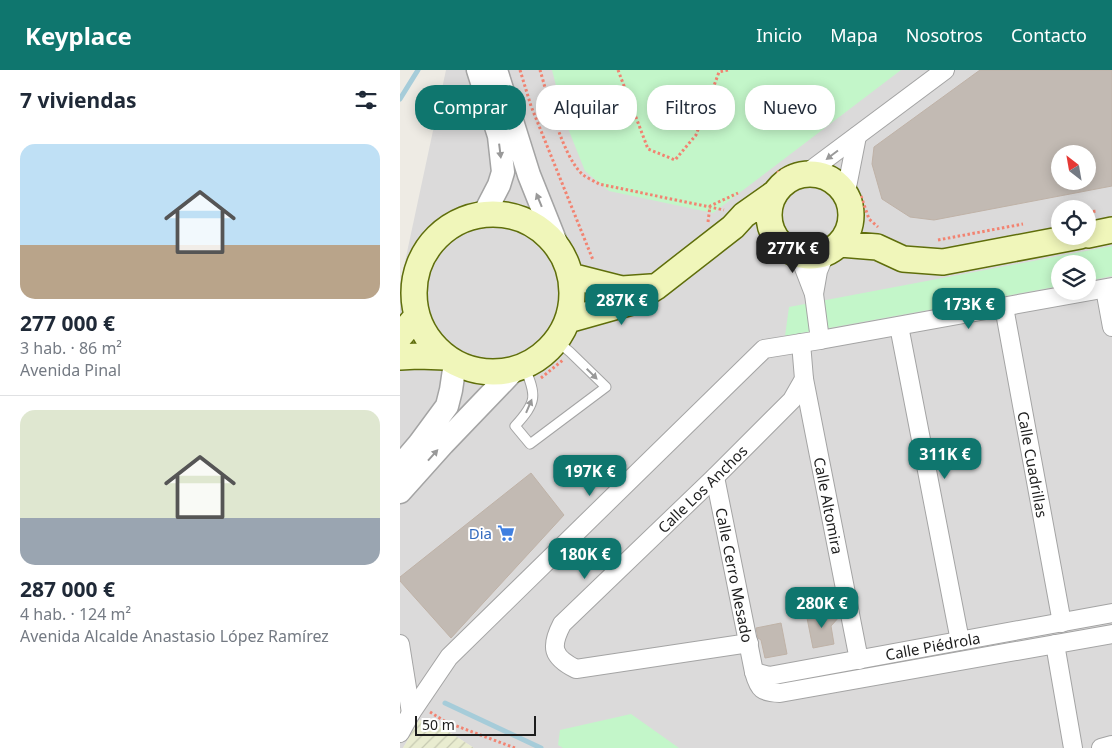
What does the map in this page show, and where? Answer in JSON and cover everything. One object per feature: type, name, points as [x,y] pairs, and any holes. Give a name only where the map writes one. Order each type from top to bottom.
[{"type":"main road","points":[[400,358],[418,356],[450,360],[469,369],[484,372],[523,373],[591,315],[632,302],[656,287],[738,221],[773,184],[789,179],[802,168],[822,174],[835,181],[853,200],[878,238],[903,259],[944,262],[1051,242]]},
{"type":"main road","points":[[773,184],[769,209],[770,227],[776,240],[786,249],[799,255],[812,256],[878,238]]},
{"type":"main road","points":[[833,249],[849,231],[853,200]]},
{"type":"main road","points":[[450,360],[429,339],[417,316],[414,294],[417,271],[427,250],[442,233],[461,220],[484,214],[517,217],[546,233],[557,245],[566,260],[571,276],[572,298],[565,338]]},
{"type":"main road","points":[[738,221],[770,227]]},
{"type":"main road","points":[[1096,233],[1112,230]]},
{"type":"main road","points":[[571,276],[622,289],[656,287]]},
{"type":"main road","points":[[400,336],[417,316]]},
{"type":"street","points":[[478,70],[498,136],[503,172],[499,185],[484,214]]},
{"type":"street","points":[[496,70],[529,175],[557,245]]},
{"type":"street","points":[[802,168],[856,136],[945,70]]},
{"type":"street","points":[[853,200],[856,136]]},
{"type":"street","points":[[814,294],[818,271],[833,249]]},
{"type":"street","points":[[799,255],[814,294],[820,340]]},
{"type":"street","points":[[400,733],[414,708],[449,657],[764,349],[1109,288],[1112,327]]},
{"type":"street","name":"Calle Cuadrillas","points":[[1004,307],[1062,622]]},
{"type":"street","points":[[899,326],[960,641]]},
{"type":"street","points":[[801,343],[804,379]]},
{"type":"street","points":[[400,466],[447,406],[451,390],[450,360]]},
{"type":"street","points":[[400,492],[523,373]]},
{"type":"street","name":"Calle Los Anchos","points":[[749,643],[576,669],[559,658],[555,649],[555,638],[562,624],[792,400],[804,379]]},
{"type":"street","name":"Calle Altomira","points":[[804,379],[859,660]]},
{"type":"street","name":"Calle Cerro Mesado","points":[[715,477],[754,672]]},
{"type":"street","name":"Calle Piédrola","points":[[754,672],[769,676],[1112,614]]},
{"type":"street","points":[[754,672],[757,685],[766,692],[780,693],[1112,634]]},
{"type":"street","points":[[400,644],[414,708]]},
{"type":"street","points":[[1055,644],[1073,748]]},
{"type":"street","points":[[1101,748],[1112,745]]},
{"type":"lane","points":[[523,373],[533,396],[530,409],[515,426],[530,444],[606,387],[565,338]]},
{"type":"path","points":[[520,70],[531,106],[594,262]]},
{"type":"path","points":[[540,70],[556,122],[572,162],[583,175],[599,184],[710,206],[738,221]]},
{"type":"path","points":[[618,70],[648,149],[675,160],[696,135],[719,72],[728,70]]},
{"type":"path","points":[[773,184],[802,168]]},
{"type":"path","points":[[710,206],[745,189]]},
{"type":"path","points":[[853,200],[870,219],[878,238]]},
{"type":"path","points":[[707,230],[710,206]]},
{"type":"path","points":[[934,241],[1031,223]]},
{"type":"path","points":[[523,373],[541,378],[557,366],[565,338]]},
{"type":"path","points":[[414,708],[515,748]]},
{"type":"shaded area","points":[[446,70],[1112,70],[1112,748],[474,748],[440,726],[419,720],[403,748],[400,748],[400,717],[403,712],[400,696],[400,285],[433,130],[526,130],[526,85],[443,85]]},
{"type":"green space","points":[[552,70],[901,70],[835,120],[835,85],[745,85],[745,130],[822,130],[713,213],[609,191],[585,171],[569,130],[637,130],[637,85],[556,85]]},
{"type":"green space","points":[[1112,246],[1112,276],[1096,279],[1096,255],[1064,255]]},
{"type":"green space","points":[[1051,258],[1051,288],[785,336],[789,307]]},
{"type":"green space","points":[[631,714],[679,748],[563,748],[558,745],[560,730]]},
{"type":"green space","points":[[419,720],[440,726],[474,748],[403,748]]},
{"type":"building","points":[[980,70],[1112,70],[1112,186],[1096,189],[1096,145],[1051,145],[1051,190],[1091,190],[934,220],[910,217],[882,199],[872,164],[874,147]]},
{"type":"building","points":[[531,473],[564,515],[451,638],[400,581],[400,577]]},
{"type":"building","points":[[839,612],[840,616],[831,626],[834,644],[813,648],[807,618]]},
{"type":"building","points":[[781,623],[787,654],[765,658],[756,628]]},
{"type":"waterway","points":[[400,99],[418,70]]},
{"type":"waterway","points":[[445,703],[541,748]]},
{"type":"place","name":"Dia","points":[[506,533]]}]
